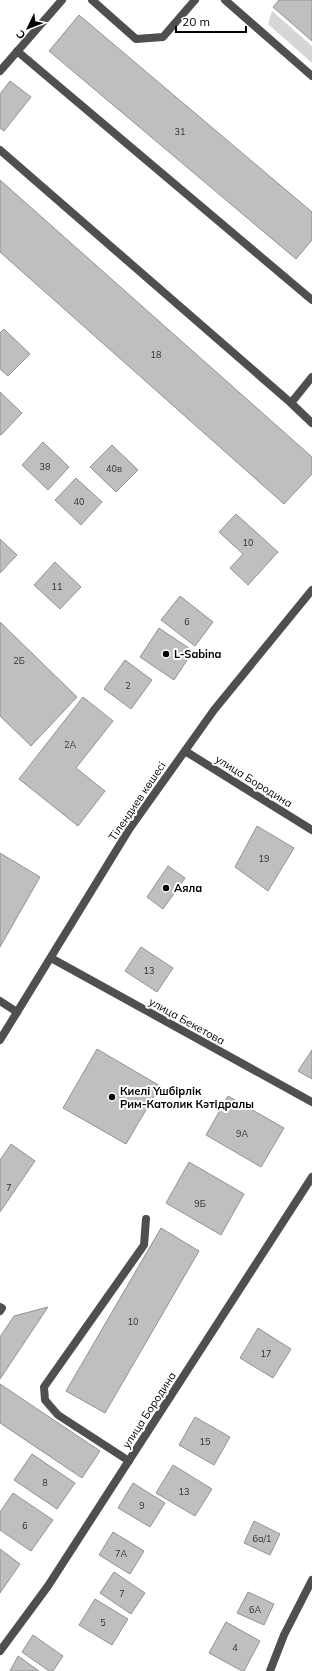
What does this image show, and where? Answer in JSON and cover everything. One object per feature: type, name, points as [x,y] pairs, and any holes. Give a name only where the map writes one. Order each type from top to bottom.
[{"type":"street","points":[[0,71],[62,0]]},
{"type":"street","points":[[92,0],[136,39],[163,37],[195,0]]},
{"type":"street","points":[[224,0],[312,76]]},
{"type":"street","points":[[17,51],[312,300]]},
{"type":"street","points":[[0,150],[291,403],[312,423]]},
{"type":"street","points":[[291,403],[312,377]]},
{"type":"street","name":"Тілендиев көшесі","points":[[0,1040],[130,828],[214,710],[311,592]]},
{"type":"street","name":"улица Бородина","points":[[185,751],[312,830]]},
{"type":"street","name":"улица Бекетова","points":[[51,958],[312,1102]]},
{"type":"street","points":[[0,1001],[17,1012]]},
{"type":"street","name":"улица Бородина","points":[[0,1651],[48,1586],[312,1177]]},
{"type":"street","points":[[129,1461],[58,1415],[45,1400],[44,1387],[144,1245],[146,1219]]},
{"type":"street","points":[[0,1306],[2,1308],[0,1310]]},
{"type":"street","points":[[270,1671],[284,1635],[312,1580]]},
{"type":"shaded area","points":[[272,11],[312,46],[312,63],[268,24]]},
{"type":"building","points":[[279,0],[312,0],[312,41],[273,7]]},
{"type":"building","points":[[79,15],[312,212],[312,240],[296,259],[49,51]]},
{"type":"building","points":[[10,81],[31,97],[4,131],[0,128],[0,94]]},
{"type":"building","points":[[0,180],[312,457],[312,474],[284,504],[0,252]]},
{"type":"building","points":[[4,329],[30,354],[8,376],[0,369],[0,333]]},
{"type":"building","points":[[0,392],[22,413],[1,435],[0,434]]},
{"type":"building","points":[[43,442],[69,467],[48,490],[22,465]]},
{"type":"building","points":[[112,445],[138,470],[116,492],[90,467]]},
{"type":"building","points":[[76,478],[102,502],[81,525],[55,500]]},
{"type":"building","points":[[236,514],[278,552],[248,585],[230,568],[243,554],[219,532]]},
{"type":"building","points":[[0,539],[17,555],[0,573]]},
{"type":"building","points":[[55,562],[81,587],[60,609],[34,585]]},
{"type":"building","points":[[180,596],[213,622],[195,646],[161,620]]},
{"type":"building","points":[[0,622],[77,697],[31,746],[0,716]]},
{"type":"building","points":[[159,628],[193,651],[174,680],[140,657]]},
{"type":"building","points":[[125,660],[152,680],[131,709],[104,689]]},
{"type":"building","points":[[83,697],[113,721],[76,768],[105,791],[78,826],[19,779]]},
{"type":"building","points":[[257,826],[294,848],[268,891],[235,867]]},
{"type":"building","points":[[0,853],[40,877],[0,947]]},
{"type":"building","name":"Аяла","points":[[168,866],[185,878],[163,909],[147,897]]},
{"type":"building","points":[[141,947],[173,968],[157,992],[125,971]]},
{"type":"building","name":"Киелі Үшбірлік Рим-Католик Кәтідралы","points":[[97,1049],[160,1086],[126,1144],[63,1108]]},
{"type":"building","points":[[312,1050],[312,1079],[298,1071]]},
{"type":"building","points":[[228,1096],[284,1128],[261,1167],[206,1135]]},
{"type":"building","points":[[11,1144],[35,1161],[0,1212],[0,1160]]},
{"type":"building","points":[[189,1162],[244,1194],[221,1235],[166,1203]]},
{"type":"building","points":[[161,1228],[199,1251],[105,1413],[66,1391]]},
{"type":"building","points":[[48,1307],[0,1379],[0,1337],[14,1316]]},
{"type":"building","points":[[258,1328],[291,1349],[273,1378],[240,1358]]},
{"type":"building","points":[[0,1384],[100,1451],[82,1478],[0,1423]]},
{"type":"building","points":[[195,1417],[230,1437],[214,1465],[179,1445]]},
{"type":"building","points":[[32,1454],[75,1483],[57,1509],[14,1480]]},
{"type":"building","points":[[173,1465],[212,1489],[195,1516],[156,1493]]},
{"type":"building","points":[[133,1483],[165,1503],[150,1527],[118,1508]]},
{"type":"building","points":[[13,1493],[53,1520],[31,1551],[0,1530],[0,1512]]},
{"type":"building","points":[[254,1521],[280,1534],[270,1555],[244,1543]]},
{"type":"building","points":[[113,1532],[144,1551],[130,1574],[99,1555]]},
{"type":"building","points":[[0,1549],[20,1564],[0,1593]]},
{"type":"building","points":[[114,1572],[145,1593],[131,1614],[100,1593]]},
{"type":"building","points":[[248,1592],[274,1604],[264,1625],[237,1613]]},
{"type":"building","points":[[95,1599],[128,1619],[112,1645],[79,1625]]},
{"type":"building","points":[[226,1622],[260,1641],[244,1671],[209,1653]]},
{"type":"building","points":[[33,1635],[63,1656],[53,1671],[49,1671],[22,1652]]},
{"type":"building","points":[[18,1656],[39,1671],[10,1671]]},
{"type":"place","name":"L-Sabina","points":[[166,654]]},
{"type":"place","name":"Аяла","points":[[166,888]]},
{"type":"place","name":"Киелі Үшбірлік Рим-Католик Кәтідралы","points":[[112,1097]]}]
